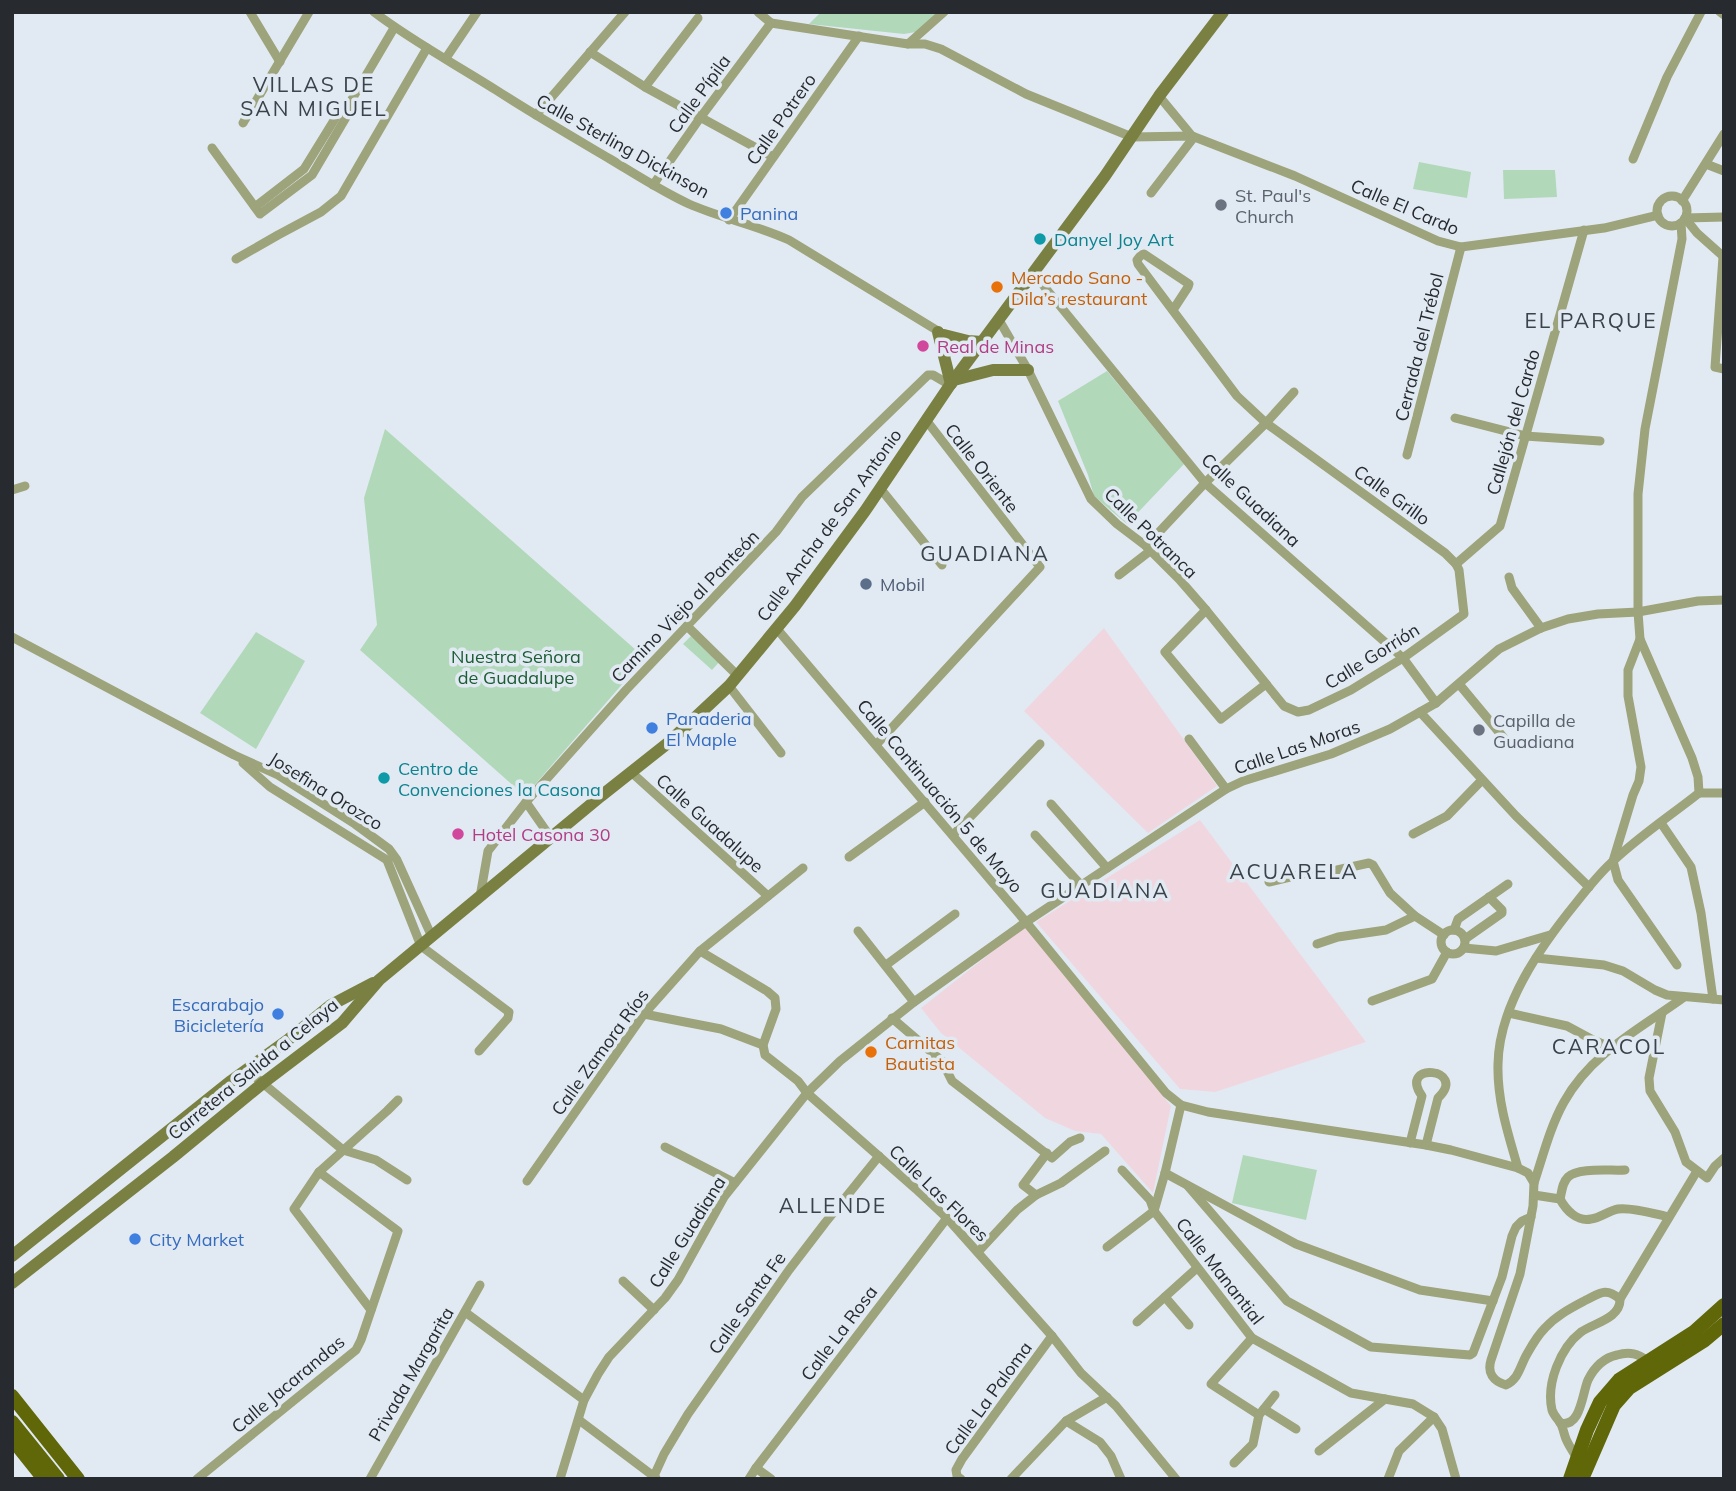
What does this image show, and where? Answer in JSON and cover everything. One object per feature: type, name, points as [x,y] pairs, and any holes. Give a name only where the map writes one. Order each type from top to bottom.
[{"type":"main road","name":"Calle Ancha de San Antonio","points":[[379,980],[668,743],[733,681],[777,629],[850,532],[952,383],[1105,176],[1159,96],[1223,12]]},
{"type":"main road","points":[[982,342],[941,333],[952,383],[993,370],[1028,370]]},
{"type":"main road","name":"Carretera Salida a Celaya","points":[[12,1256],[331,1005],[379,980]]},
{"type":"main road","name":"Carretera Salida a Celaya","points":[[12,1283],[262,1083],[342,1023],[379,980]]},
{"type":"main road","points":[[177,1124],[192,1141]]},
{"type":"main road","points":[[1570,1479],[1587,1430],[1601,1402],[1619,1380],[1694,1332],[1724,1305]]},
{"type":"main road","points":[[1582,1479],[1614,1405],[1629,1388],[1705,1340],[1724,1324]]},
{"type":"main road","points":[[12,1396],[78,1479]]},
{"type":"main road","points":[[12,1422],[58,1479]]},
{"type":"main road","points":[[12,1439],[44,1479]]},
{"type":"main road","points":[[12,1453],[33,1479]]},
{"type":"street","points":[[250,12],[280,62]]},
{"type":"street","points":[[243,123],[309,12]]},
{"type":"street","name":"Calle Sterling Dickinson","points":[[374,12],[394,28],[653,185],[729,220],[789,240],[974,353]]},
{"type":"street","points":[[446,58],[477,12]]},
{"type":"street","points":[[536,115],[625,12]]},
{"type":"street","points":[[758,12],[771,23],[908,44],[925,44],[941,49],[1026,94],[1132,137]]},
{"type":"street","points":[[908,44],[944,12]]},
{"type":"street","points":[[1633,159],[1667,77],[1701,12]]},
{"type":"street","points":[[645,87],[698,18]]},
{"type":"street","name":"Calle Pípila","points":[[653,185],[771,23]]},
{"type":"street","points":[[212,148],[260,214],[308,172],[342,114],[348,114],[348,106],[394,28]]},
{"type":"street","name":"Calle Potrero","points":[[729,220],[859,36]]},
{"type":"street","points":[[236,259],[321,212],[341,196],[427,48]]},
{"type":"street","points":[[590,52],[645,87],[774,157]]},
{"type":"street","name":"Calle El Cardo","points":[[1159,96],[1193,137]]},
{"type":"street","points":[[1682,201],[1724,134]]},
{"type":"street","name":"Calle El Cardo","points":[[1132,137],[1193,137],[1295,176],[1438,241],[1461,247],[1604,228],[1658,215]]},
{"type":"street","points":[[1151,193],[1193,137]]},
{"type":"street","points":[[1706,164],[1724,171]]},
{"type":"street","points":[[1699,793],[1698,777],[1692,758],[1640,639],[1638,494],[1645,429],[1684,220],[1687,211],[1682,201],[1674,197],[1666,198],[1660,204],[1658,215],[1668,226],[1676,226],[1684,220],[1724,217]]},
{"type":"street","points":[[1684,220],[1723,257],[1715,367],[1724,369]]},
{"type":"street","name":"Callejón del Cardo","points":[[1456,564],[1500,526],[1584,230]]},
{"type":"street","name":"Cerrada del Trébol","points":[[1407,455],[1461,247]]},
{"type":"street","name":"Calle Grillo","points":[[1173,310],[1189,284],[1144,254],[1141,255],[1137,260],[1138,264],[1237,396],[1266,423],[1445,553],[1456,564]]},
{"type":"street","name":"Calle Guadiana","points":[[1034,272],[1205,483],[1403,658],[1436,703]]},
{"type":"street","name":"Calle Potranca","points":[[999,320],[1028,370],[1091,499],[1179,579],[1284,706],[1292,711]]},
{"type":"street","name":"Camino Viejo al Panteón","points":[[480,897],[488,851],[526,802],[626,690],[776,532],[802,497],[928,375],[952,383]]},
{"type":"street","points":[[1119,575],[1148,549],[1205,483],[1294,392]]},
{"type":"street","points":[[1455,418],[1525,436],[1600,441]]},
{"type":"street","name":"Calle Oriente","points":[[876,744],[1040,567],[926,420]]},
{"type":"street","points":[[12,490],[25,486]]},
{"type":"street","points":[[880,488],[942,565]]},
{"type":"street","name":"Calle Gorrión","points":[[1292,711],[1309,710],[1351,690],[1403,658],[1464,614],[1456,564]]},
{"type":"street","points":[[1509,577],[1512,589],[1541,628]]},
{"type":"street","name":"Calle Las Moras","points":[[914,1002],[1026,922],[1226,789],[1243,781],[1331,754],[1390,729],[1436,703],[1499,649],[1541,628],[1568,619],[1598,614],[1638,612],[1698,601],[1724,600]]},
{"type":"street","points":[[1206,610],[1165,652],[1221,719],[1266,684]]},
{"type":"street","points":[[687,626],[733,681],[781,752]]},
{"type":"street","name":"Calle Continuación 5 de Mayo","points":[[777,629],[1026,922],[1166,1093],[1181,1105]]},
{"type":"street","name":"Josefina Orozco","points":[[12,637],[234,755],[270,787],[387,860],[426,941]]},
{"type":"street","points":[[1640,639],[1628,670],[1628,696],[1641,767],[1614,861],[1618,880],[1677,965]]},
{"type":"street","points":[[1459,684],[1508,743]]},
{"type":"street","points":[[1420,712],[1516,816],[1589,887]]},
{"type":"street","points":[[1189,739],[1226,789]]},
{"type":"street","points":[[953,835],[1040,744]]},
{"type":"street","name":"Calle Guadalupe","points":[[631,772],[768,896]]},
{"type":"street","points":[[1413,834],[1447,816],[1482,780]]},
{"type":"street","points":[[1518,1168],[1502,1111],[1498,1063],[1500,1041],[1517,992],[1550,935],[1614,861],[1699,793],[1724,793]]},
{"type":"street","points":[[526,802],[551,838]]},
{"type":"street","points":[[849,857],[925,802]]},
{"type":"street","points":[[1051,804],[1108,868]]},
{"type":"street","points":[[1661,823],[1691,867],[1701,914],[1713,999]]},
{"type":"street","points":[[1035,835],[1081,885]]},
{"type":"street","points":[[1269,882],[1369,863],[1373,865],[1390,893],[1415,916],[1444,935]]},
{"type":"street","name":"Calle Zamora Ríos","points":[[527,1181],[644,1014],[700,951],[803,868]]},
{"type":"street","points":[[1454,930],[1458,919],[1508,884]]},
{"type":"street","points":[[1464,944],[1460,932],[1454,930],[1444,935],[1441,944],[1447,952],[1456,954],[1464,944],[1502,914],[1502,910],[1489,897]]},
{"type":"street","points":[[886,965],[955,914]]},
{"type":"street","points":[[1317,944],[1338,937],[1386,930],[1415,916]]},
{"type":"street","points":[[858,931],[914,1002]]},
{"type":"street","points":[[1464,944],[1496,951],[1550,935]]},
{"type":"street","points":[[426,941],[509,1012],[508,1018],[479,1051]]},
{"type":"street","points":[[644,1014],[722,1029],[763,1045],[776,1009],[775,998],[700,951]]},
{"type":"street","points":[[1371,1001],[1432,979],[1447,952]]},
{"type":"street","points":[[1536,958],[1604,965],[1623,971],[1667,995],[1724,1000]]},
{"type":"street","points":[[1620,1299],[1612,1292],[1603,1292],[1564,1312],[1546,1327],[1533,1343],[1513,1382],[1506,1385],[1491,1376],[1489,1368],[1515,1293],[1531,1217],[1534,1183],[1553,1123],[1564,1101],[1610,1047],[1684,997]]},
{"type":"street","name":"Calle Guadiana","points":[[562,1478],[584,1400],[598,1374],[609,1357],[654,1310],[678,1280],[724,1197],[807,1093],[840,1061],[914,1002]]},
{"type":"street","points":[[1509,1013],[1567,1026],[1610,1047]]},
{"type":"street","points":[[1662,1013],[1648,1078],[1650,1091],[1675,1132],[1686,1162],[1707,1178],[1724,1158]]},
{"type":"street","points":[[892,1018],[942,1061],[953,1081],[1049,1155]]},
{"type":"street","name":"Calle Las Flores","points":[[763,1045],[765,1055],[798,1081],[807,1093],[947,1218],[1052,1336],[1081,1373],[1116,1406],[1176,1479]]},
{"type":"street","points":[[247,1070],[343,1150],[376,1160],[407,1180]]},
{"type":"street","points":[[1410,1143],[1422,1096],[1417,1090],[1417,1082],[1421,1075],[1428,1071],[1436,1072],[1443,1077],[1445,1084],[1438,1098],[1426,1145]]},
{"type":"street","points":[[371,1310],[293,1209],[319,1172],[398,1100]]},
{"type":"street","points":[[1181,1105],[1208,1112],[1451,1150],[1518,1168],[1528,1173],[1534,1183]]},
{"type":"street","name":"Calle Manantial","points":[[1154,1211],[1181,1105]]},
{"type":"street","points":[[1036,1195],[1023,1185],[1049,1155],[1080,1138]]},
{"type":"street","points":[[665,1147],[735,1183]]},
{"type":"street","points":[[978,1252],[1017,1210],[1105,1151]]},
{"type":"street","name":"Calle Santa Fe","points":[[655,1477],[664,1454],[688,1414],[789,1270],[879,1156]]},
{"type":"street","name":"Calle Manantial","points":[[1122,1170],[1150,1200],[1154,1211],[1252,1338],[1351,1392],[1413,1404],[1434,1417]]},
{"type":"street","points":[[1625,1170],[1581,1171],[1570,1175],[1563,1185],[1560,1199],[1566,1209],[1575,1216],[1588,1220],[1616,1209],[1669,1217]]},
{"type":"street","points":[[1577,1458],[1553,1413],[1551,1403],[1555,1373],[1571,1341],[1615,1313],[1620,1299],[1697,1171]]},
{"type":"street","name":"Calle Jacarandas","points":[[197,1479],[356,1350],[362,1340],[398,1231],[319,1172]]},
{"type":"street","points":[[1165,1173],[1296,1244],[1420,1290],[1493,1301]]},
{"type":"street","points":[[1188,1186],[1287,1301],[1371,1347],[1469,1355],[1475,1350],[1493,1301],[1516,1227],[1531,1217]]},
{"type":"street","points":[[1534,1195],[1560,1199]]},
{"type":"street","points":[[1107,1247],[1154,1211]]},
{"type":"street","name":"Calle La Rosa","points":[[749,1479],[947,1218]]},
{"type":"street","points":[[1137,1322],[1197,1268]]},
{"type":"street","points":[[623,1281],[654,1310]]},
{"type":"street","name":"Privada Margarita","points":[[370,1479],[480,1285]]},
{"type":"street","points":[[1165,1297],[1189,1325]]},
{"type":"street","points":[[465,1312],[584,1400]]},
{"type":"street","name":"Calle La Paloma","points":[[961,1479],[956,1470],[962,1460],[1052,1336]]},
{"type":"street","points":[[1252,1338],[1211,1384],[1296,1429]]},
{"type":"street","points":[[1560,1423],[1572,1422],[1577,1415],[1588,1380],[1600,1363],[1609,1357],[1632,1353],[1648,1361]]},
{"type":"street","points":[[1234,1463],[1253,1444],[1261,1412],[1275,1395]]},
{"type":"street","points":[[1011,1479],[1066,1421],[1107,1397]]},
{"type":"street","points":[[1319,1451],[1385,1398]]},
{"type":"street","points":[[1388,1479],[1399,1451],[1434,1417],[1442,1429],[1456,1479]]},
{"type":"street","points":[[579,1420],[655,1477]]},
{"type":"street","points":[[1066,1421],[1100,1442],[1111,1456],[1122,1479]]},
{"type":"street","points":[[756,1468],[771,1479]]},
{"type":"shaded area","points":[[1104,628],[1217,786],[1148,833],[1024,711]]},
{"type":"shaded area","points":[[1200,820],[1366,1042],[1215,1092],[1180,1089],[1036,922]]},
{"type":"shaded area","points":[[1025,926],[1171,1106],[1153,1193],[1101,1134],[1075,1131],[1045,1118],[941,1033],[921,1008]]},
{"type":"green space","points":[[821,12],[939,12],[916,32],[904,34],[809,24]]},
{"type":"green space","points":[[1419,162],[1471,172],[1467,198],[1413,189]]},
{"type":"green space","points":[[1503,170],[1555,170],[1557,197],[1504,199]]},
{"type":"green space","points":[[1107,371],[1184,464],[1127,524],[1094,496],[1058,401]]},
{"type":"green space","name":"Nuestra Señora de Guadalupe","points":[[385,429],[645,658],[525,796],[360,650],[377,625],[364,498]]},
{"type":"green space","points":[[256,632],[305,661],[256,749],[200,713]]},
{"type":"green space","points":[[691,636],[720,661],[712,670],[683,644]]},
{"type":"green space","points":[[1243,1155],[1317,1170],[1306,1220],[1232,1203]]},
{"type":"place","name":"St. Paul's Church","points":[[1221,205]]},
{"type":"place","name":"Panina","points":[[726,213]]},
{"type":"place","name":"Danyel Joy Art","points":[[1040,239]]},
{"type":"place","name":"Mercado Sano - Dila’s restaurant","points":[[997,287]]},
{"type":"place","name":"Real de Minas","points":[[923,346]]},
{"type":"place","name":"Mobil","points":[[866,584]]},
{"type":"place","name":"Panaderia El Maple","points":[[652,728]]},
{"type":"place","name":"Capilla de Guadiana","points":[[1479,730]]},
{"type":"place","name":"Centro de Convenciones la Casona","points":[[384,778]]},
{"type":"place","name":"Hotel Casona 30","points":[[458,834]]},
{"type":"place","name":"Escarabajo Bicicletería","points":[[278,1014]]},
{"type":"place","name":"Carnitas Bautista","points":[[871,1052]]},
{"type":"place","name":"City Market","points":[[135,1239]]},
{"type":"district","name":"VILLAS DE SAN MIGUEL","points":[[314,96]]},
{"type":"district","name":"EL PARQUE","points":[[1591,320]]},
{"type":"district","name":"GUADIANA","points":[[985,553]]},
{"type":"district","name":"ACUARELA","points":[[1294,871]]},
{"type":"district","name":"GUADIANA","points":[[1105,890]]},
{"type":"district","name":"CARACOL","points":[[1609,1046]]},
{"type":"district","name":"ALLENDE","points":[[833,1205]]}]
